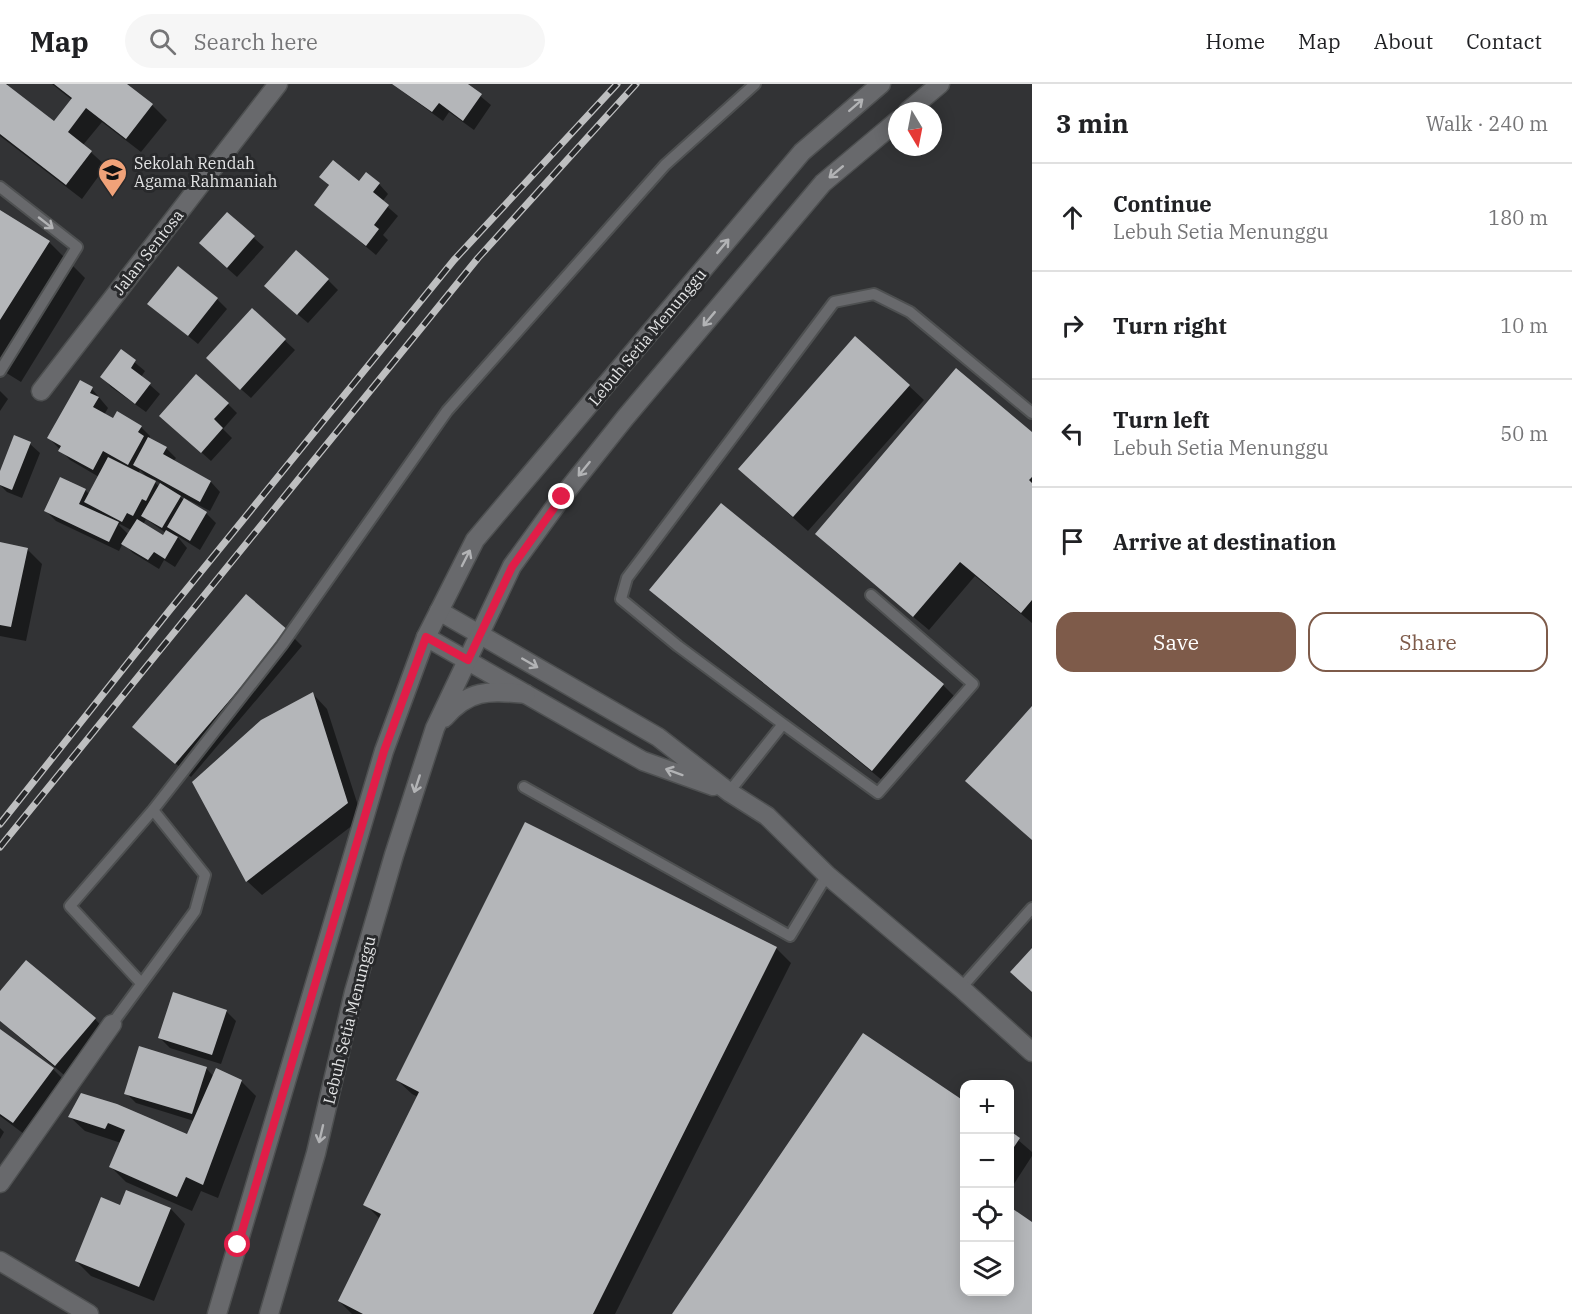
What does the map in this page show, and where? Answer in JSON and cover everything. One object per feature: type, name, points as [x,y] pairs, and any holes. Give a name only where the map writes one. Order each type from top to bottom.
[{"type":"street","name":"Jalan Sentosa","points":[[41,391],[278,84]]},
{"type":"street","name":"Lebuh Setia Menunggu","points":[[426,637],[475,540],[802,152],[881,84]]},
{"type":"street","points":[[919,102],[940,84]]},
{"type":"street","points":[[480,634],[512,567],[562,497],[625,418],[824,183],[888,129]]},
{"type":"street","points":[[439,611],[658,737],[729,792],[767,816],[827,875],[961,988],[1032,1052]]},
{"type":"street","name":"Lebuh Setia Menunggu","points":[[269,1314],[316,1153],[354,992],[394,855],[435,728],[480,634]]},
{"type":"street","points":[[218,1314],[384,751],[426,637],[644,761],[729,792]]},
{"type":"street","points":[[435,728],[452,709],[466,698],[492,691],[526,694]]},
{"type":"street","points":[[0,1183],[112,1024]]},
{"type":"street","points":[[0,1261],[89,1314]]},
{"type":"lane","points":[[141,982],[70,906],[153,810],[282,645],[447,411],[665,165],[755,84]]},
{"type":"lane","points":[[0,187],[77,247],[0,371]]},
{"type":"lane","points":[[871,596],[973,684],[878,793],[678,646],[621,599],[627,578],[834,302],[874,294],[910,312],[1032,412]]},
{"type":"lane","points":[[729,792],[783,724]]},
{"type":"lane","points":[[524,787],[790,936],[827,875]]},
{"type":"lane","points":[[112,1024],[195,911],[206,875],[153,810]]},
{"type":"lane","points":[[961,988],[1032,908]]},
{"type":"building","points":[[0,84],[6,84],[54,121],[72,98],[54,84],[127,84],[153,104],[126,139],[86,108],[68,132],[92,151],[66,185],[0,134]]},
{"type":"building","points":[[392,84],[468,84],[482,94],[463,121],[439,103],[432,112]]},
{"type":"building","points":[[333,160],[359,181],[366,172],[380,183],[373,192],[389,205],[374,225],[379,229],[366,246],[314,205],[329,185],[319,177]]},
{"type":"building","points":[[0,210],[50,241],[0,320]]},
{"type":"building","points":[[227,212],[255,236],[227,268],[199,243]]},
{"type":"building","points":[[296,250],[329,279],[297,315],[264,286]]},
{"type":"building","points":[[178,266],[218,298],[188,336],[147,304]]},
{"type":"building","points":[[252,308],[286,339],[240,390],[206,358]]},
{"type":"building","points":[[855,336],[910,385],[793,517],[738,469]]},
{"type":"building","points":[[121,349],[136,360],[131,368],[151,383],[135,404],[100,377]]},
{"type":"building","points":[[956,368],[1032,432],[1032,477],[1029,480],[1032,483],[1032,600],[1021,613],[960,562],[913,617],[815,534]]},
{"type":"building","points":[[196,374],[229,403],[214,419],[223,428],[201,453],[159,416]]},
{"type":"building","points":[[80,380],[93,387],[90,393],[99,397],[93,407],[113,418],[117,411],[142,426],[138,432],[144,436],[128,465],[103,451],[93,470],[58,451],[61,446],[47,438]]},
{"type":"building","points":[[14,435],[31,442],[12,490],[0,485],[0,471]]},
{"type":"building","points":[[148,437],[167,447],[163,454],[211,481],[200,502],[133,465]]},
{"type":"building","points":[[108,457],[156,481],[146,501],[142,499],[133,516],[127,513],[122,522],[84,502]]},
{"type":"building","points":[[60,477],[86,489],[79,504],[119,522],[109,542],[44,511]]},
{"type":"building","points":[[160,483],[181,496],[162,528],[141,516]]},
{"type":"building","points":[[184,498],[207,512],[190,541],[167,527]]},
{"type":"building","points":[[721,503],[944,684],[872,771],[649,590]]},
{"type":"building","points":[[137,519],[163,535],[166,530],[178,537],[165,559],[154,552],[148,560],[121,544]]},
{"type":"building","points":[[0,542],[28,548],[11,627],[0,625]]},
{"type":"building","points":[[246,594],[289,631],[175,764],[132,727]]},
{"type":"building","points":[[313,692],[348,803],[246,882],[192,782],[261,720]]},
{"type":"building","points":[[1032,706],[1032,840],[965,781]]},
{"type":"building","points":[[525,822],[777,947],[593,1314],[363,1314],[338,1301],[381,1214],[363,1205],[419,1092],[396,1080]]},
{"type":"building","points":[[1032,948],[1032,992],[1010,972]]},
{"type":"building","points":[[26,960],[96,1018],[55,1066],[0,1021],[0,991]]},
{"type":"building","points":[[173,992],[227,1010],[212,1055],[158,1038]]},
{"type":"building","points":[[0,1029],[54,1068],[13,1123],[0,1114]]},
{"type":"building","points":[[863,1033],[960,1098],[960,1296],[1014,1296],[1014,1210],[1032,1222],[1032,1314],[672,1314]]},
{"type":"building","points":[[139,1046],[207,1067],[192,1114],[124,1094]]},
{"type":"building","points":[[216,1068],[242,1080],[203,1185],[186,1177],[177,1197],[109,1167],[125,1130],[108,1123],[105,1129],[68,1117],[81,1093],[117,1104],[187,1134]]},
{"type":"building","points":[[1014,1134],[1020,1138],[1014,1147]]},
{"type":"building","points":[[126,1190],[171,1208],[139,1287],[75,1261],[101,1197],[120,1205]]},
{"type":"railway","points":[[0,824],[169,611],[454,260],[617,84]]},
{"type":"railway","points":[[0,847],[478,258],[636,84]]},
{"type":"place","name":"Sekolah Rendah Agama Rahmaniah","points":[[113,198]]},
{"type":"route","points":[[238,1245],[384,751],[426,637],[468,660],[512,567],[562,497]]}]
